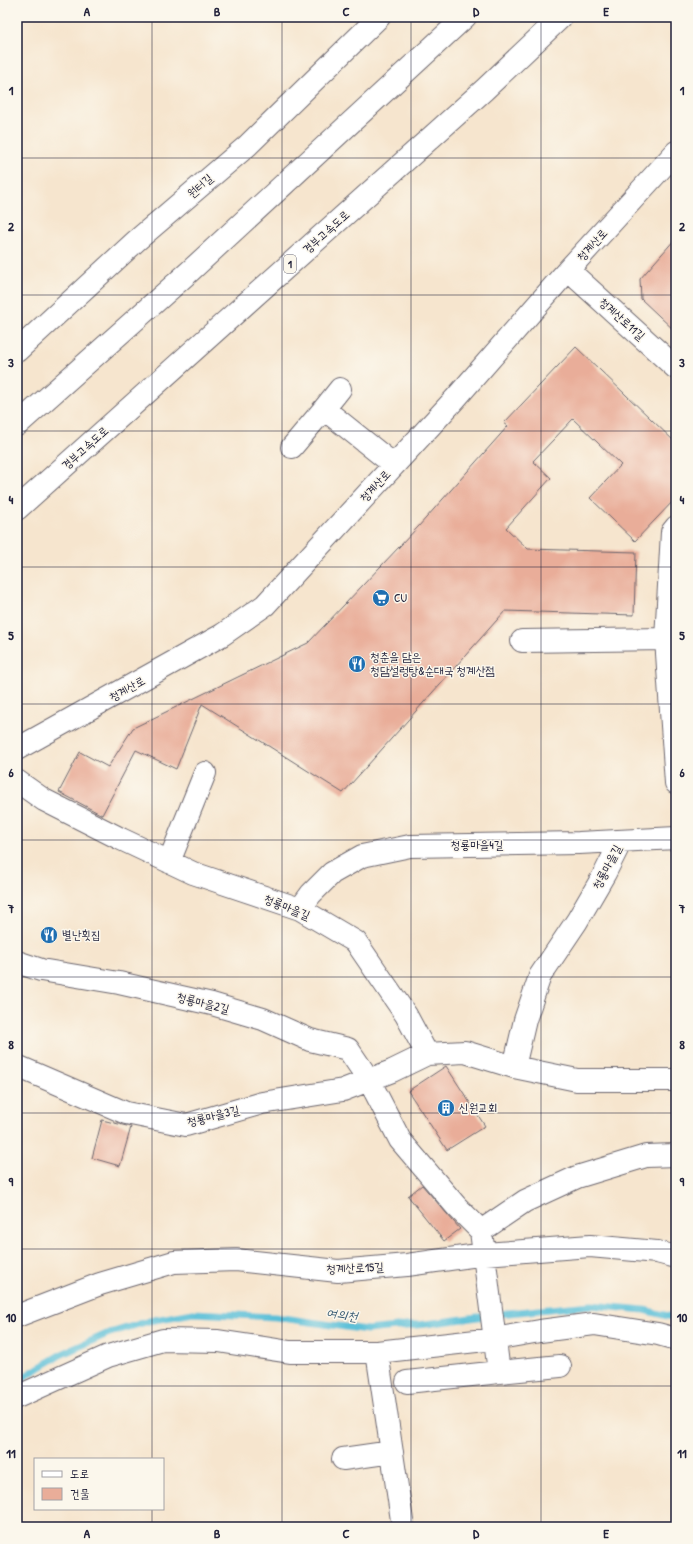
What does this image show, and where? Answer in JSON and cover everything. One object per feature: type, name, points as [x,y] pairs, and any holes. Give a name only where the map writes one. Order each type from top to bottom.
[{"type":"main road","name":"원터길","points":[[17,351],[136,241],[247,146],[379,17]]},
{"type":"main road","points":[[17,425],[189,272],[465,17]]},
{"type":"main road","name":"경부고속도로","points":[[17,509],[484,90],[561,17]]},
{"type":"main road","name":"청계산로","points":[[20,748],[222,635],[265,604],[455,399],[568,270],[676,152]]},
{"type":"main road","name":"청계산로11길","points":[[568,270],[676,368]]},
{"type":"main road","points":[[292,447],[340,389]]},
{"type":"main road","points":[[324,409],[394,465]]},
{"type":"main road","points":[[676,527],[672,532],[666,639],[672,690],[676,783]]},
{"type":"main road","points":[[522,641],[666,639]]},
{"type":"main road","points":[[17,781],[20,748]]},
{"type":"main road","points":[[169,862],[205,773]]},
{"type":"main road","name":"청룡마을길","points":[[17,781],[44,800],[169,862],[193,873],[300,909],[356,942],[406,1015],[427,1054]]},
{"type":"main road","name":"청룡마을4길","points":[[300,909],[311,894],[332,873],[362,856],[410,846],[523,844],[676,838]]},
{"type":"main road","name":"청룡마을길","points":[[514,1067],[525,1020],[540,976],[581,914],[605,874],[621,840]]},
{"type":"main road","name":"청룡마을2길","points":[[17,962],[41,970],[119,983],[212,1004],[263,1020],[310,1040],[348,1049],[369,1080]]},
{"type":"main road","points":[[427,1054],[465,1052],[514,1067],[577,1080],[676,1080]]},
{"type":"main road","name":"청룡마을3길","points":[[17,1066],[126,1113],[186,1124],[262,1103],[343,1090],[427,1054]]},
{"type":"main road","points":[[369,1080],[400,1140],[456,1206],[482,1231],[499,1372]]},
{"type":"main road","points":[[482,1231],[525,1201],[577,1177],[646,1156],[676,1155]]},
{"type":"main road","name":"청계산로15길","points":[[17,1316],[100,1284],[174,1262],[236,1260],[338,1271],[407,1265],[485,1254],[590,1246],[657,1252],[676,1257]]},
{"type":"main road","points":[[17,1397],[108,1356],[164,1340],[218,1341],[290,1352],[377,1352],[494,1339],[594,1324],[658,1334],[676,1339]]},
{"type":"main road","points":[[377,1352],[403,1527]]},
{"type":"main road","points":[[408,1382],[560,1366]]},
{"type":"main road","points":[[343,1459],[392,1452]]},
{"type":"building","points":[[676,238],[676,332],[641,299],[640,279]]},
{"type":"building","points":[[576,347],[676,443],[676,498],[635,541],[590,498],[621,465],[573,419],[533,461],[551,478],[506,528],[528,549],[636,552],[634,615],[505,611],[343,793],[202,704],[176,769],[136,750],[102,815],[59,792],[80,752],[108,767],[133,728],[308,643],[418,527],[508,426],[504,423]]},
{"type":"building","name":"신원교회","points":[[446,1066],[485,1126],[447,1150],[408,1091]]},
{"type":"building","points":[[102,1120],[131,1127],[120,1166],[92,1158]]},
{"type":"building","points":[[422,1185],[460,1229],[444,1241],[408,1196]]},
{"type":"waterway","name":"여의천","points":[[17,1381],[60,1355],[107,1334],[149,1321],[193,1313],[275,1317],[367,1330],[508,1313],[591,1305],[644,1310],[676,1318]]},
{"type":"place","name":"CU","points":[[381,598]]},
{"type":"place","name":"청춘을 담은 청담설렁탕&순대국 청계산점","points":[[357,664]]},
{"type":"place","name":"별난횟집","points":[[49,935]]},
{"type":"place","name":"신원교회","points":[[446,1108]]}]
